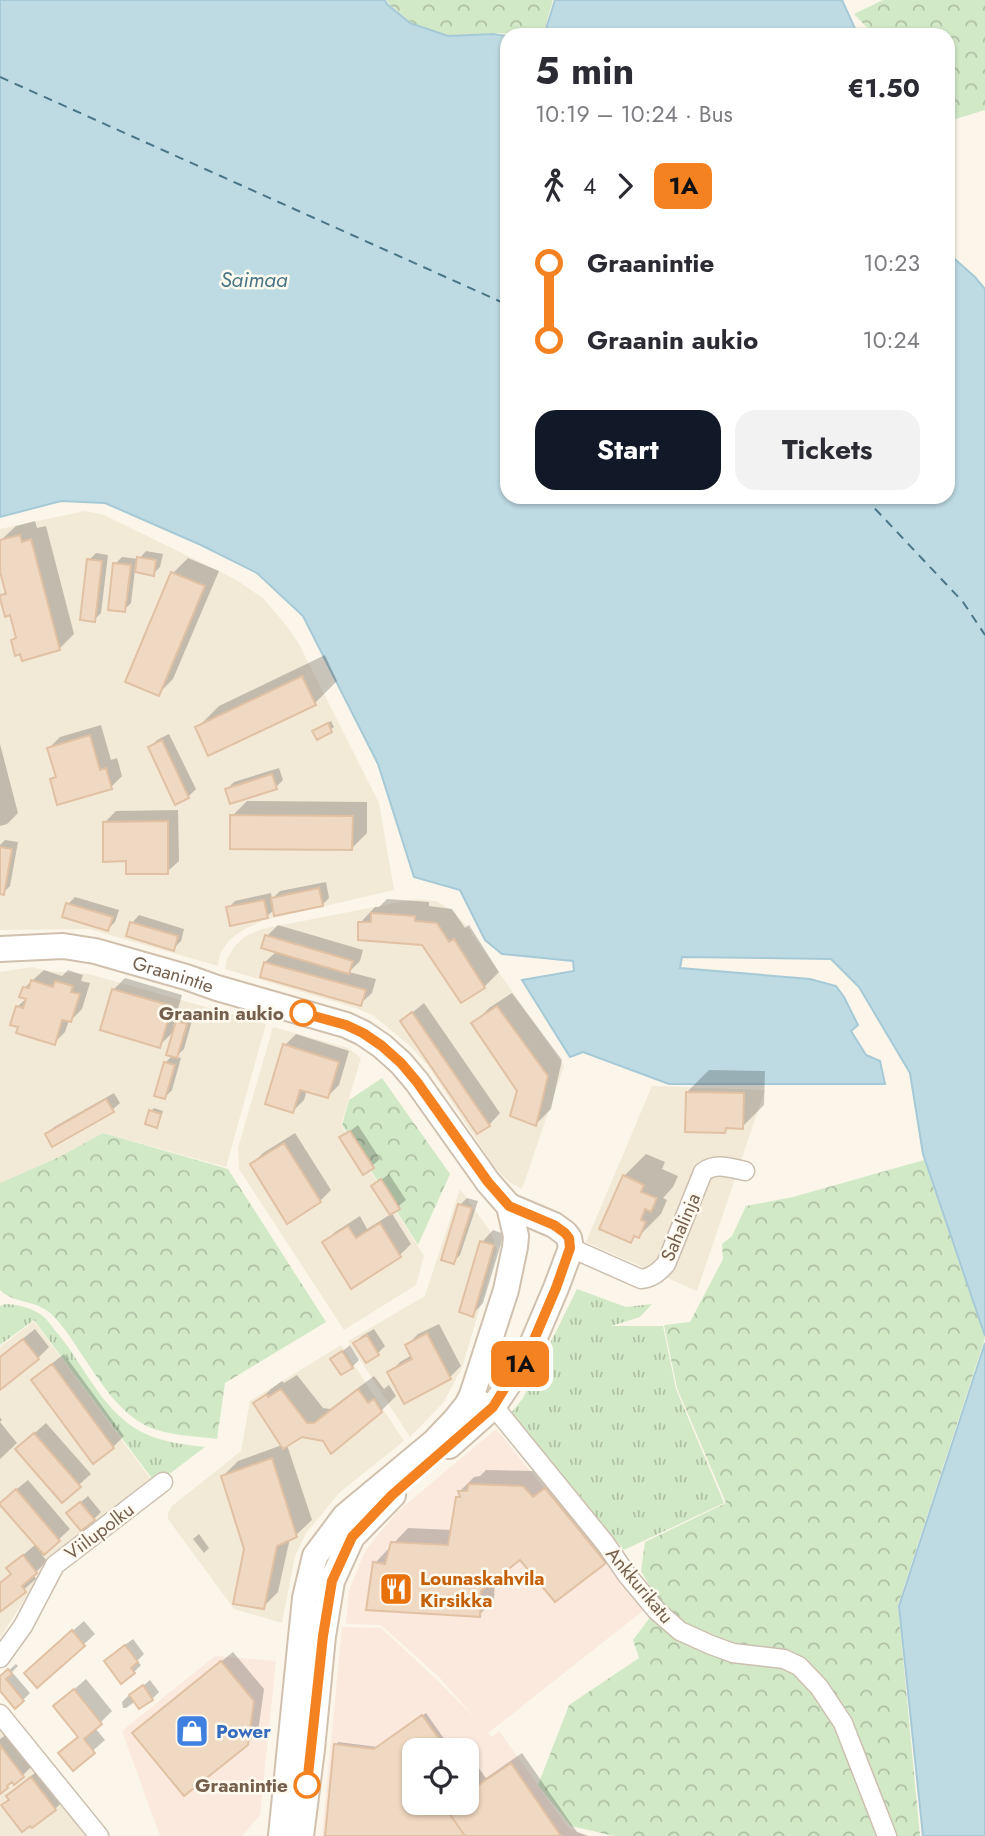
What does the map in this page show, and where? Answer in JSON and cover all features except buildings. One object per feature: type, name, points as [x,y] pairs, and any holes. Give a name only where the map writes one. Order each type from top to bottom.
[{"type":"street","name":"Graanintie","points":[[0,949],[63,946],[95,951],[346,1025],[363,1033],[382,1046],[409,1072],[488,1182],[509,1206],[554,1225],[569,1238],[570,1248],[533,1342],[483,1401],[352,1537],[332,1581],[301,1836]]},
{"type":"street","name":"Sahalinja","points":[[570,1248],[641,1279],[647,1278],[658,1273],[666,1264],[703,1172],[718,1166],[745,1171]]},
{"type":"street","name":"Graanintie","points":[[483,1401],[515,1247],[516,1236],[509,1206]]},
{"type":"street","name":"Graanintie","points":[[281,1836],[305,1598],[315,1556],[345,1516],[434,1442],[467,1405],[483,1401]]},
{"type":"street","name":"Ankkurikatu","points":[[483,1401],[605,1543],[657,1611],[680,1631],[733,1653],[784,1659],[799,1666],[819,1687],[843,1723],[887,1836]]},
{"type":"street","name":"Viilupolku","points":[[0,1658],[23,1626],[55,1565],[163,1482]]},
{"type":"street","points":[[0,1714],[99,1836]]},
{"type":"shaded area","points":[[85,511],[104,515],[235,579],[264,599],[286,625],[299,644],[379,803],[394,890],[264,920],[229,940],[220,954],[218,966],[89,929],[0,930],[0,529]]},
{"type":"shaded area","points":[[415,899],[436,901],[452,910],[466,925],[564,1066],[522,1189],[509,1182],[493,1165],[428,1066],[410,1046],[374,1016],[356,1008],[225,969],[227,959],[235,946],[246,936],[262,929]]},
{"type":"shaded area","points":[[32,967],[47,971],[89,974],[266,1024],[226,1167],[103,1133],[59,1157],[0,1183],[0,972]]},
{"type":"shaded area","points":[[273,1027],[348,1048],[361,1058],[341,1125],[424,1256],[416,1285],[344,1330],[239,1169],[238,1148]]},
{"type":"shaded area","points":[[652,1086],[765,1090],[697,1291],[586,1242]]},
{"type":"shaded area","points":[[460,1189],[490,1231],[497,1249],[462,1368],[443,1403],[410,1437],[348,1341],[425,1296]]},
{"type":"shaded area","points":[[34,1321],[155,1485],[46,1565],[0,1638],[0,1347]]},
{"type":"shaded area","points":[[341,1345],[404,1441],[340,1492],[306,1533],[295,1556],[282,1623],[234,1609],[168,1519],[168,1513],[172,1506],[241,1451],[250,1401]]},
{"type":"shaded area","points":[[496,1429],[644,1610],[488,1733],[492,1737],[499,1731],[569,1829],[591,1836],[322,1836],[342,1627],[381,1628],[476,1719],[439,1677],[381,1625],[346,1624],[349,1591],[365,1551],[397,1512]]},
{"type":"shaded area","points":[[215,1656],[276,1661],[260,1815],[242,1836],[160,1836],[122,1731]]},
{"type":"shaded area","points":[[0,1722],[96,1836],[0,1836]]},
{"type":"green space","points":[[387,0],[553,0],[545,28],[500,28],[500,33],[447,36],[410,22]]},
{"type":"green space","points":[[883,0],[985,0],[985,110],[955,119],[955,28],[867,28],[854,14]]},
{"type":"green space","points":[[382,1078],[450,1174],[418,1245],[342,1125],[349,1100]]},
{"type":"green space","points":[[103,1133],[228,1169],[326,1322],[225,1383],[217,1439],[164,1432],[133,1418],[105,1389],[67,1332],[53,1316],[37,1305],[11,1297],[0,1290],[0,1183],[59,1157]]},
{"type":"green space","points":[[924,1160],[985,1338],[898,1605],[920,1836],[614,1836],[571,1826],[538,1785],[569,1705],[639,1658],[633,1640],[660,1604],[641,1571],[645,1542],[726,1503],[677,1388],[664,1325],[690,1322],[723,1259],[722,1244],[732,1236],[746,1206],[793,1197]]},
{"type":"green space","points":[[577,1289],[626,1307],[652,1304],[640,1317],[611,1326],[663,1326],[676,1389],[724,1503],[624,1550],[511,1413],[523,1398]]},
{"type":"green space","points":[[5,1304],[27,1308],[45,1318],[104,1399],[125,1421],[154,1437],[205,1447],[156,1484],[34,1320],[0,1345],[0,1306]]},
{"type":"water","name":"Saimaa","points":[[0,0],[385,0],[410,23],[448,36],[500,35],[500,504],[955,504],[955,259],[985,289],[985,1336],[923,1154],[910,1073],[859,987],[831,959],[682,957],[680,968],[810,979],[836,986],[858,1025],[851,1031],[866,1055],[880,1061],[885,1084],[669,1084],[583,1052],[570,1057],[522,980],[574,971],[573,961],[502,954],[485,940],[460,890],[414,877],[378,764],[303,616],[257,573],[105,503],[61,501],[0,517]]},
{"type":"water","points":[[555,0],[842,0],[855,28],[546,28]]},
{"type":"water","points":[[985,1343],[985,1836],[923,1836],[899,1606]]},
{"type":"ferry route","points":[[0,77],[500,301]]},
{"type":"ferry route","points":[[871,504],[963,602],[985,635]]},
{"type":"bus line","name":"1A","points":[[303,1013],[346,1025],[382,1046],[417,1082],[488,1182],[509,1206],[554,1225],[569,1238],[570,1248],[533,1342],[493,1407],[392,1495],[352,1537],[332,1581],[323,1636],[307,1785]]},
{"type":"place","name":"Graanin aukio","points":[[303,1013]]},
{"type":"place","name":"Lounaskahvila Kirsikka","points":[[396,1589]]},
{"type":"place","name":"Power","points":[[192,1731]]},
{"type":"place","name":"Graanintie","points":[[307,1785]]}]
